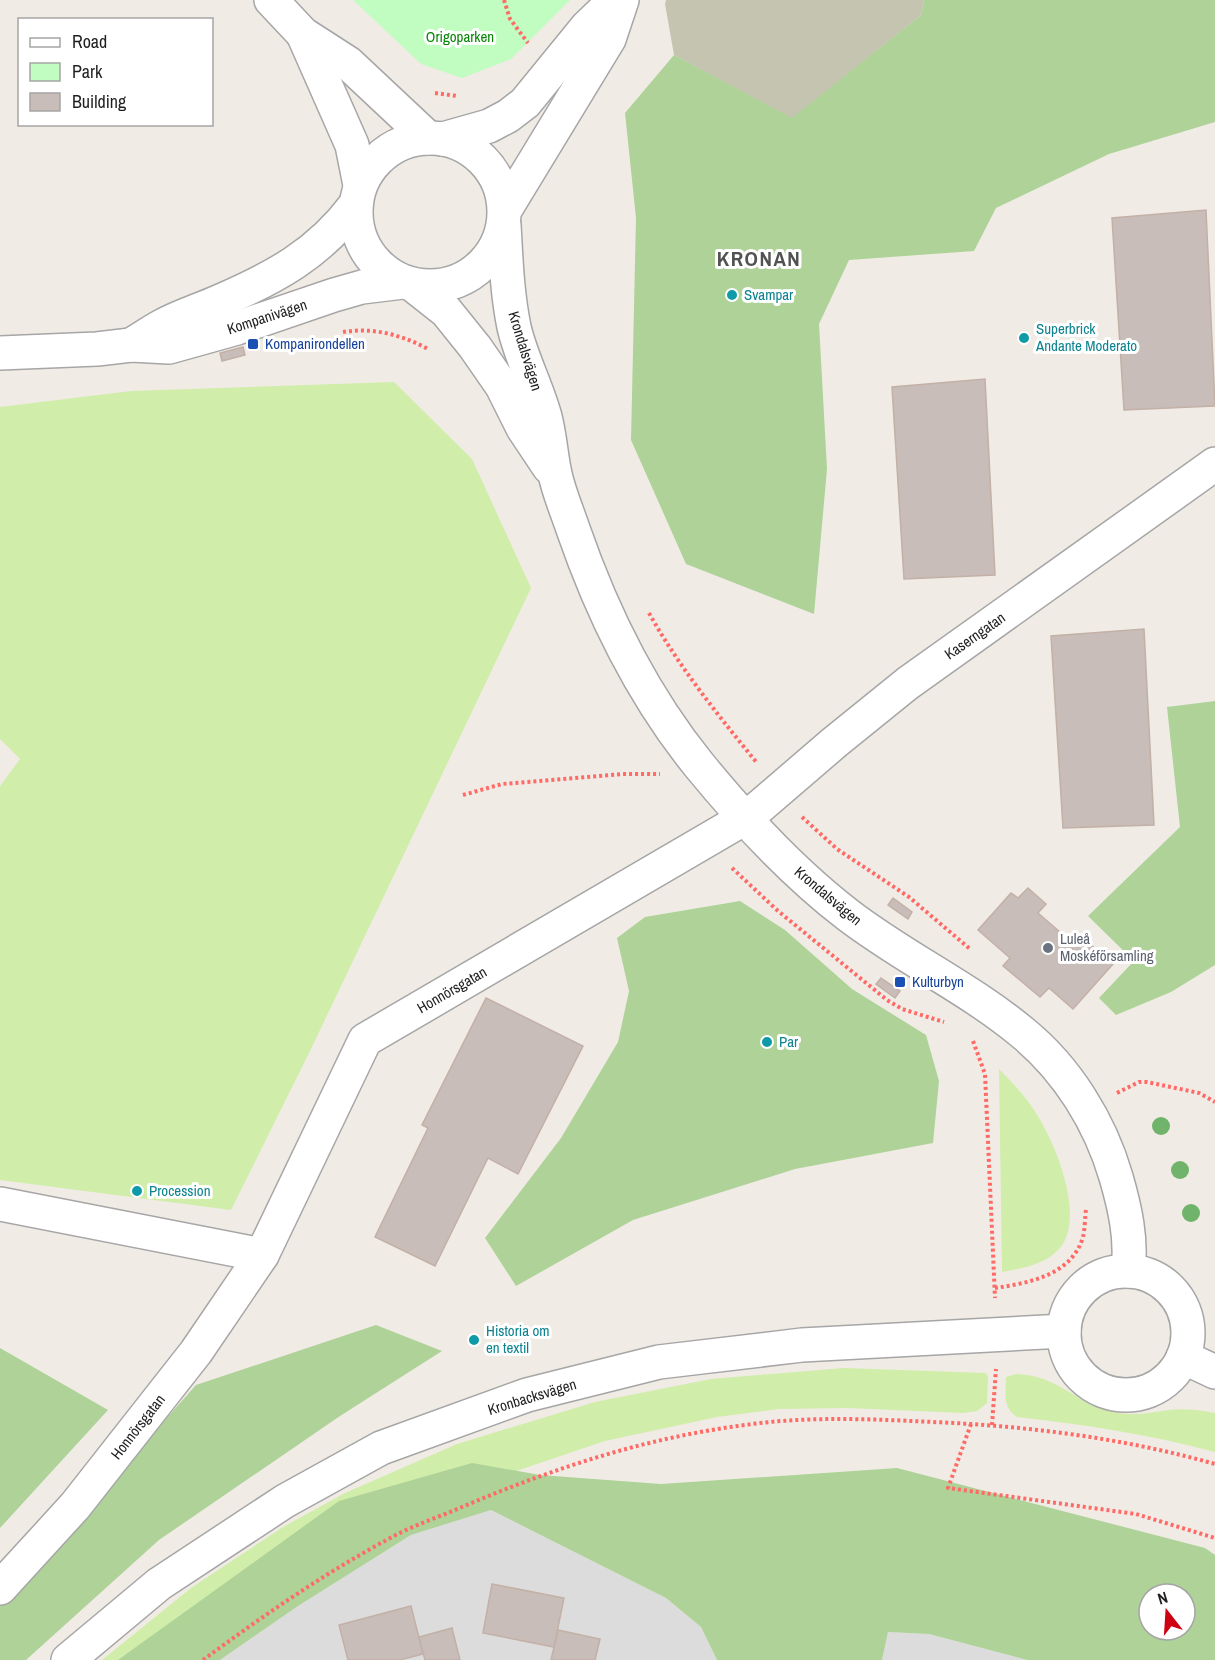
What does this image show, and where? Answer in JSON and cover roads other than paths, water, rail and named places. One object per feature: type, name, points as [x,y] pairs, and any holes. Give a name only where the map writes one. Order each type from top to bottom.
[{"type":"street","points":[[271,0],[303,34],[348,63],[381,96],[435,138],[468,147],[487,164],[495,174],[503,194],[505,217]]},
{"type":"street","points":[[358,194],[374,164],[390,149],[415,139],[435,138],[489,126],[508,116],[525,103],[587,27],[615,0]]},
{"type":"street","points":[[303,34],[352,145],[358,194],[356,222],[366,250],[386,272],[408,283],[439,286],[468,277],[491,256],[497,247],[505,217],[609,39],[622,0]]},
{"type":"street","name":"Kompanivägen","points":[[131,345],[164,325],[232,296],[292,266],[320,246],[342,223],[358,194]]},
{"type":"street","name":"Krondalsvägen","points":[[505,217],[508,289],[514,329],[546,418],[555,476],[589,574],[619,640],[655,703],[697,763],[744,819],[779,855],[849,915],[1025,1034],[1072,1086],[1095,1122],[1110,1157],[1123,1201],[1128,1232],[1130,1255],[1128,1271]]},
{"type":"street","name":"Krondalsvägen","points":[[408,283],[446,311],[475,347],[502,386],[523,428],[555,476]]},
{"type":"street","name":"Kompanivägen","points":[[0,353],[97,349],[131,345],[170,347],[334,295],[362,288],[408,283]]},
{"type":"street","name":"Kaserngatan","points":[[744,819],[908,683],[1215,464]]},
{"type":"street","name":"Honnörsgatan","points":[[0,1588],[75,1506],[196,1353],[262,1255],[365,1041],[744,819]]},
{"type":"street","points":[[0,1204],[262,1255]]},
{"type":"street","points":[[1128,1271],[1148,1274],[1163,1282],[1176,1296],[1185,1312],[1188,1327],[1187,1342],[1176,1370],[1164,1383],[1152,1390],[1135,1394],[1118,1394],[1089,1384],[1077,1374],[1069,1360],[1064,1331],[1068,1314],[1083,1289],[1097,1278],[1128,1271]]},
{"type":"street","name":"Kronbacksvägen","points":[[68,1660],[159,1584],[285,1501],[381,1448],[527,1395],[659,1362],[802,1345],[1064,1331]]},
{"type":"street","points":[[1183,1357],[1215,1372]]},
{"type":"place","name":"Svampar","points":[[732,295]]},
{"type":"place","name":"Superbrick Andante Moderato","points":[[1024,338]]},
{"type":"place","name":"Kompanirondellen","points":[[253,344]]},
{"type":"place","name":"Luleå Moskéförsamling","points":[[1048,948]]},
{"type":"place","name":"Kulturbyn","points":[[900,982]]},
{"type":"place","name":"Par","points":[[767,1042]]},
{"type":"place","name":"Procession","points":[[137,1191]]},
{"type":"place","name":"Historia om en textil","points":[[474,1340]]},
{"type":"district","name":"KRONAN","points":[[759,259]]},
{"type":"park label","name":"Origoparken","points":[[460,37]]}]
